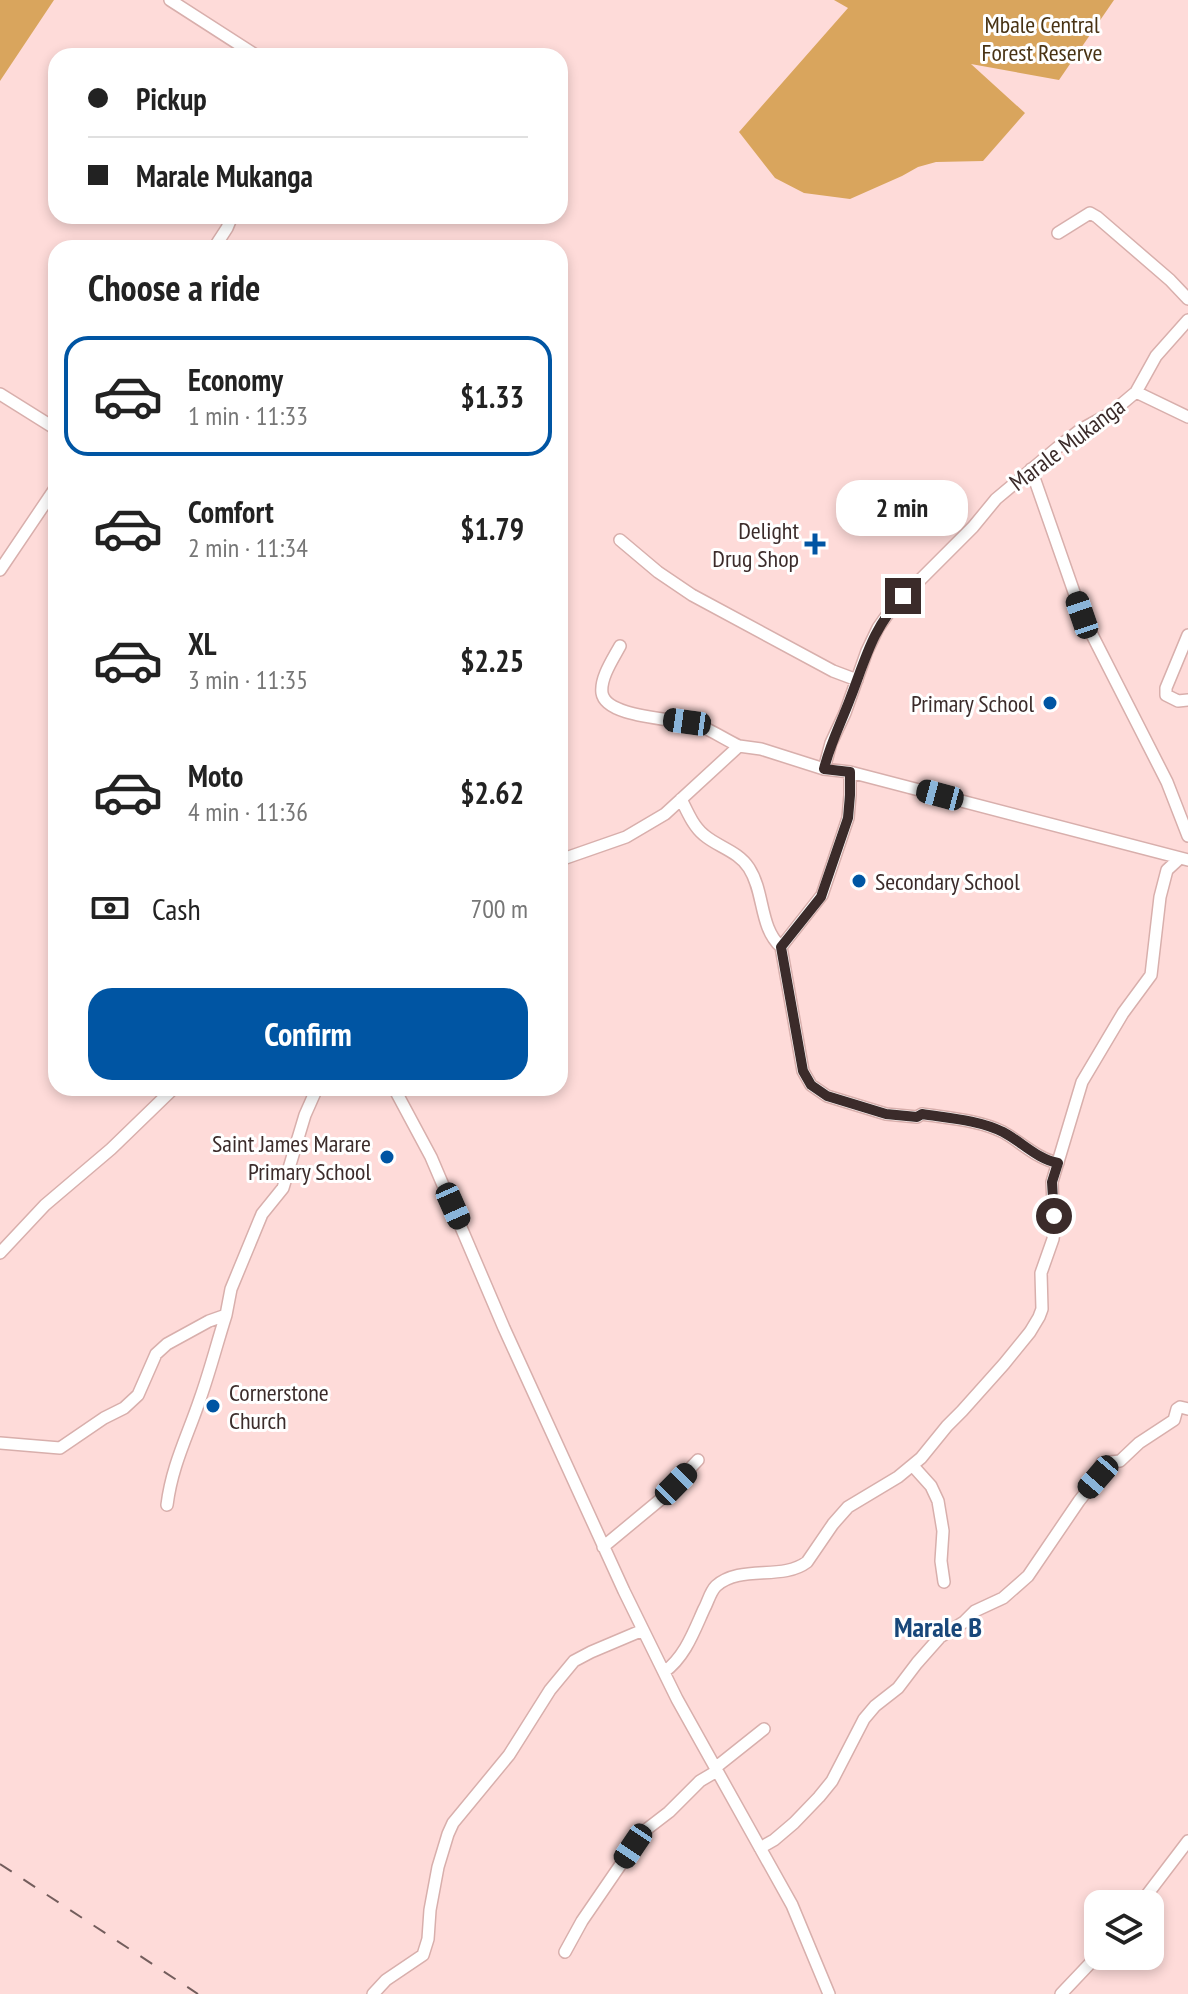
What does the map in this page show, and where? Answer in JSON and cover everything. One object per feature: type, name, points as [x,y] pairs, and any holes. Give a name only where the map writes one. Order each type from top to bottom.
[{"type":"street","points":[[170,0],[245,48]]},
{"type":"street","points":[[1058,233],[1090,213],[1170,280],[1188,299]]},
{"type":"street","name":"Marale Mukanga","points":[[824,769],[831,743],[878,628],[892,608],[973,527],[996,499],[1080,430],[1111,413],[1136,392],[1156,356],[1188,320]]},
{"type":"street","points":[[1136,392],[1188,417]]},
{"type":"street","points":[[0,394],[48,424]]},
{"type":"street","points":[[1031,469],[1082,615],[1167,782],[1188,836]]},
{"type":"street","points":[[0,570],[48,499]]},
{"type":"street","points":[[620,540],[692,595],[821,665],[857,680]]},
{"type":"street","points":[[1188,635],[1166,688],[1166,695],[1170,698],[1188,700]]},
{"type":"street","points":[[620,646],[603,683],[602,694],[610,705],[642,716],[700,726],[739,746],[761,749],[824,769],[850,772],[1184,859]]},
{"type":"street","points":[[568,857],[626,837],[665,814],[739,746]]},
{"type":"street","points":[[781,947],[822,895],[848,818],[850,772]]},
{"type":"street","points":[[681,799],[699,830],[749,868],[762,900],[766,926],[781,947],[803,1071],[816,1090],[886,1114],[917,1117],[922,1114],[967,1121],[1002,1131],[1043,1159],[1058,1163]]},
{"type":"street","points":[[664,1672],[682,1654],[717,1586],[743,1575],[801,1567],[812,1558],[833,1524],[848,1507],[913,1466],[1030,1332],[1039,1317],[1041,1273],[1053,1239],[1052,1187],[1082,1082],[1123,1013],[1151,975],[1160,897],[1167,870],[1184,859]]},
{"type":"street","points":[[0,1253],[45,1205],[111,1149],[166,1096]]},
{"type":"street","points":[[167,1505],[175,1463],[200,1400],[231,1289],[262,1214],[283,1188],[313,1096]]},
{"type":"street","points":[[398,1096],[431,1157],[603,1547],[664,1672],[799,1920],[829,1994]]},
{"type":"street","points":[[0,1443],[60,1448],[124,1408],[138,1395],[156,1354],[167,1344],[226,1315]]},
{"type":"street","points":[[760,1848],[794,1823],[819,1797],[832,1781],[864,1719],[898,1688],[940,1637],[975,1611],[1003,1598],[1028,1576],[1098,1477],[1102,1463],[1120,1461],[1139,1443],[1174,1420],[1177,1409],[1188,1409]]},
{"type":"street","points":[[603,1547],[661,1499],[698,1460]]},
{"type":"street","points":[[913,1466],[931,1486],[938,1501],[943,1531],[941,1561],[944,1582]]},
{"type":"street","points":[[373,1994],[386,1980],[422,1955],[428,1939],[438,1867],[453,1823],[509,1755],[550,1690],[574,1661],[643,1630]]},
{"type":"street","points":[[565,1952],[582,1921],[643,1832],[764,1729]]},
{"type":"street","points":[[1151,1890],[1188,1841]]},
{"type":"street","points":[[1061,1994],[1084,1970]]},
{"type":"green space","points":[[0,0],[54,0],[0,81]]},
{"type":"green space","name":"Mbale Central Forest Reserve","points":[[834,0],[1114,0],[1059,80],[971,64],[1025,113],[983,161],[936,162],[918,167],[850,199],[804,193],[775,178],[739,132],[848,8]]},
{"type":"railway","points":[[0,1864],[198,1994]]},
{"type":"place","name":"Delight Drug Shop","points":[[815,544]]},
{"type":"place","name":"Primary School","points":[[1050,703]]},
{"type":"place","name":"Secondary School","points":[[859,881]]},
{"type":"place","name":"Saint James Marare Primary School","points":[[387,1157]]},
{"type":"place","name":"Cornerstone Church","points":[[213,1406]]},
{"type":"district","name":"Marale B","points":[[938,1626]]},
{"type":"route","points":[[903,596],[878,628],[831,743],[824,769],[850,772],[850,795],[848,818],[821,897],[781,947],[803,1071],[811,1085],[827,1096],[886,1114],[917,1117],[922,1114],[967,1121],[1002,1131],[1043,1159],[1058,1163],[1052,1182],[1054,1216]]}]
